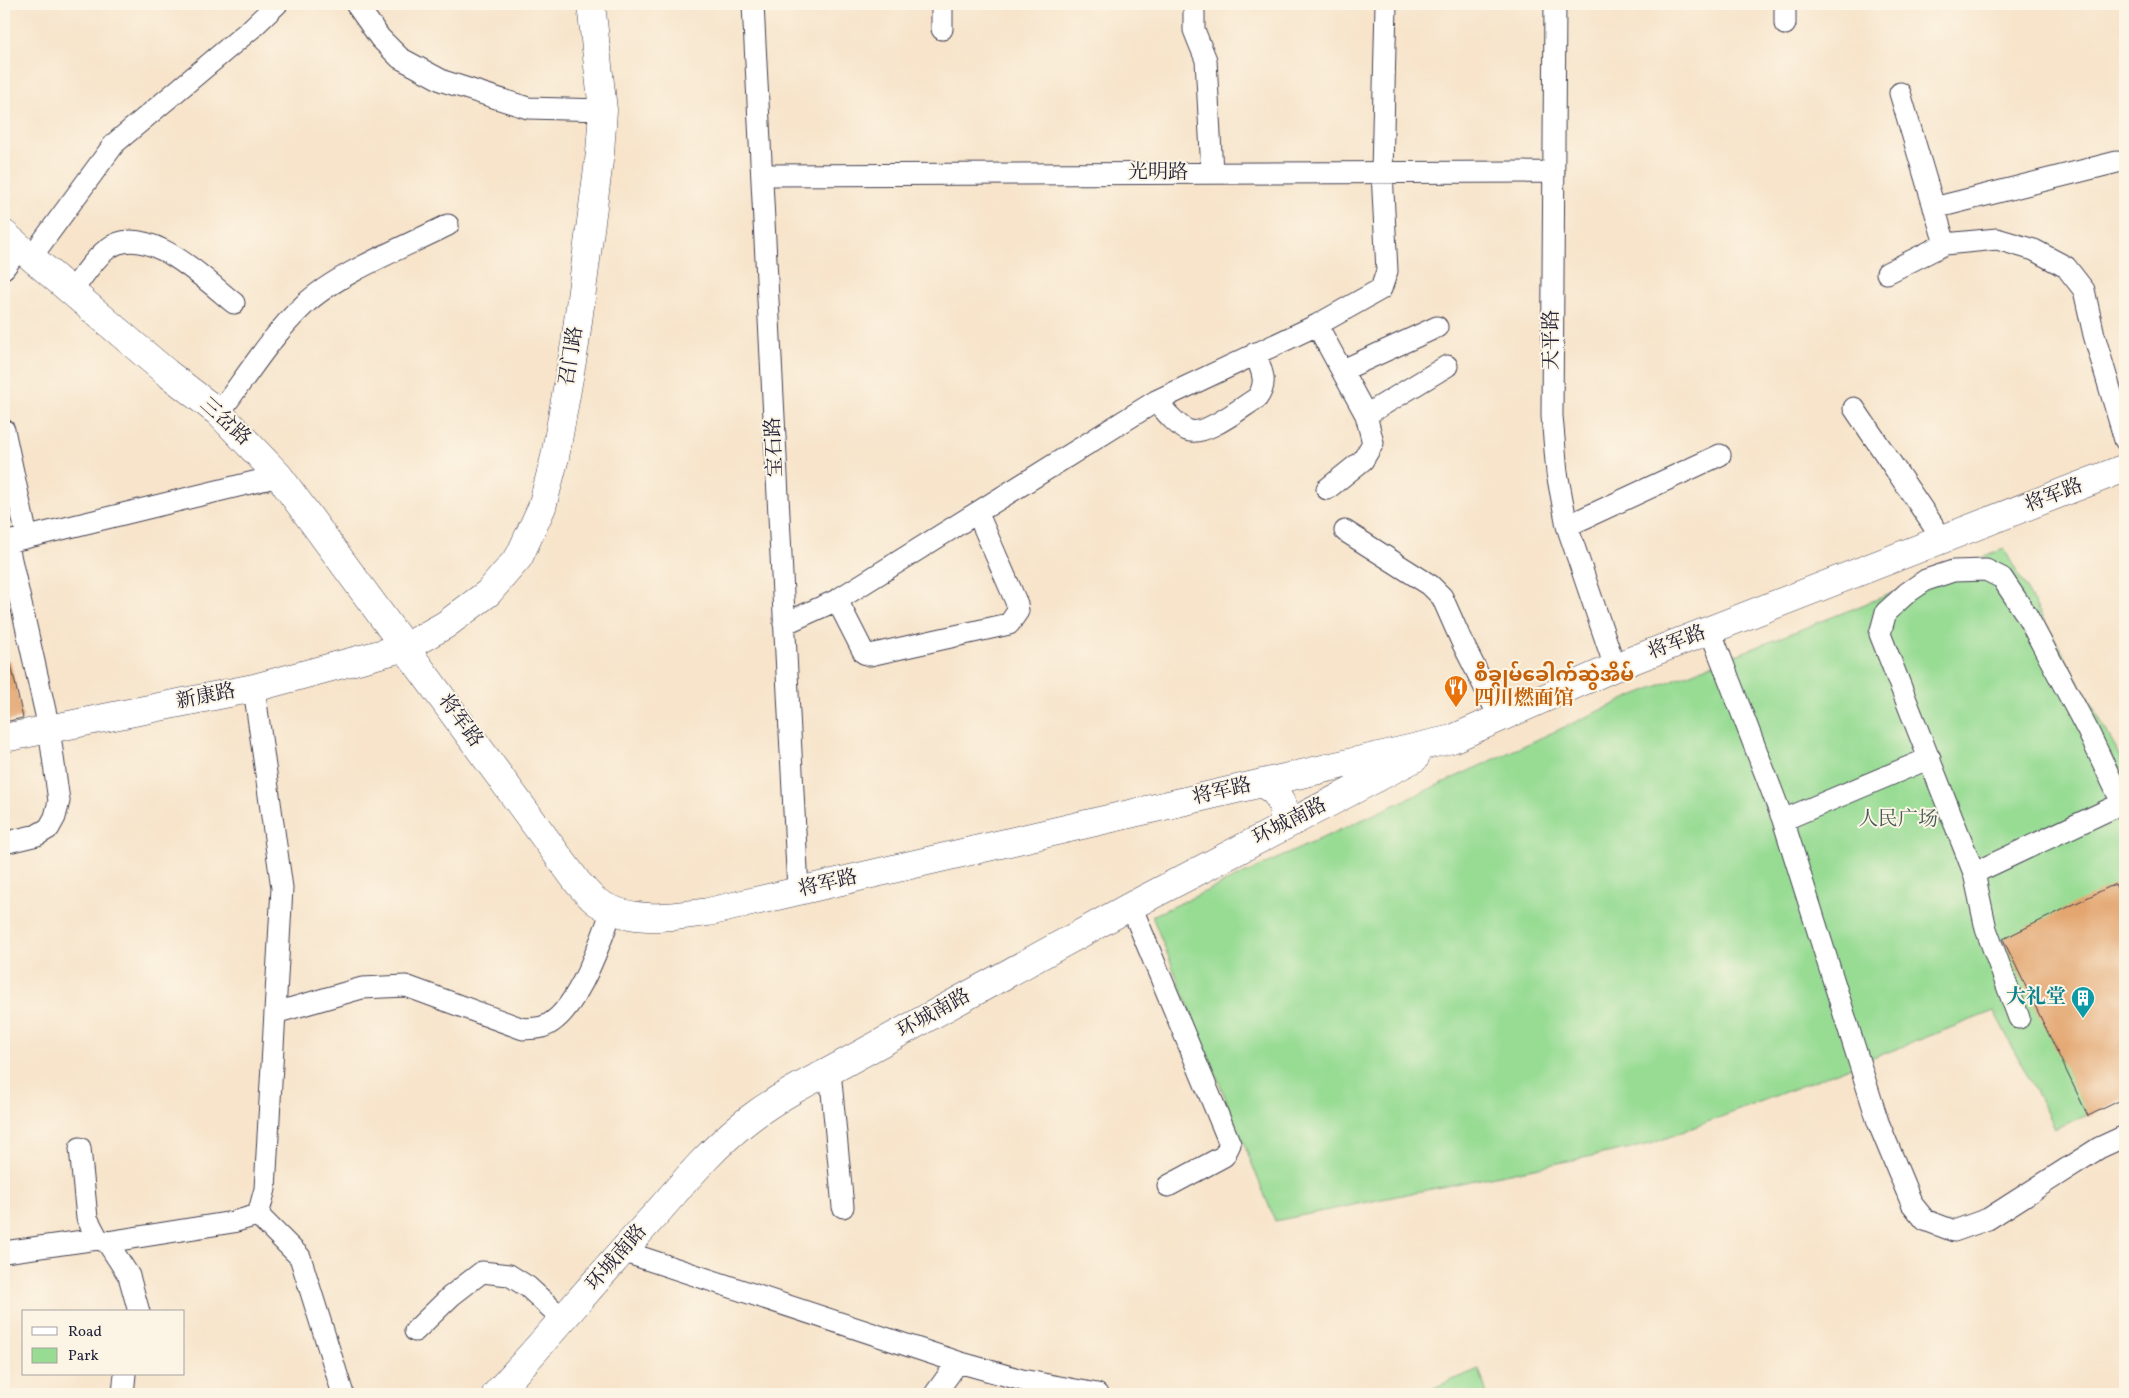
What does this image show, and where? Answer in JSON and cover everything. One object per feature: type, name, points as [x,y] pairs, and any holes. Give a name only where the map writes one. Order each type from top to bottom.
[{"type":"main road","name":"召门路","points":[[406,647],[445,625],[488,593],[518,557],[542,508],[555,457],[575,344],[600,153],[602,110],[591,4]]},
{"type":"main road","name":"三岔路","points":[[15,251],[72,292],[167,373],[219,413],[279,476],[406,647]]},
{"type":"main road","name":"将军路","points":[[406,647],[562,864],[596,901],[612,910],[644,917],[674,917],[708,912],[1452,739],[1615,667],[2125,468]]},
{"type":"main road","name":"新康路","points":[[4,738],[254,688],[406,647]]},
{"type":"main road","name":"环城南路","points":[[496,1394],[564,1320],[622,1251],[700,1164],[747,1121],[787,1092],[830,1071],[1131,906],[1452,739]]},
{"type":"main road","points":[[1261,782],[1274,789],[1279,798],[1284,815],[1284,825]]},
{"type":"street","points":[[15,251],[115,143],[252,28],[277,4]]},
{"type":"street","points":[[356,4],[380,38],[400,58],[443,81],[528,108],[602,110]]},
{"type":"street","name":"宝石路","points":[[753,4],[798,890]]},
{"type":"street","points":[[942,4],[942,29]]},
{"type":"street","points":[[1194,4],[1194,30],[1206,60],[1212,172]]},
{"type":"street","points":[[784,624],[837,600],[978,514],[1156,401],[1317,325],[1381,289],[1387,271],[1382,172],[1386,4]]},
{"type":"street","name":"天平路","points":[[1555,4],[1552,416],[1557,473],[1566,526],[1615,667]]},
{"type":"street","points":[[1900,93],[1945,244]]},
{"type":"street","points":[[1934,208],[2117,162]]},
{"type":"street","name":"光明路","points":[[762,175],[1554,172]]},
{"type":"street","points":[[219,413],[268,346],[304,304],[341,279],[448,225]]},
{"type":"street","points":[[1887,273],[1945,244],[1997,239],[2034,250],[2066,267],[2084,290],[2094,335],[2125,440]]},
{"type":"street","points":[[72,292],[105,250],[115,244],[131,241],[150,244],[170,253],[234,303]]},
{"type":"street","points":[[1317,325],[1366,415],[1373,443],[1363,460],[1327,489]]},
{"type":"street","points":[[1343,370],[1437,327]]},
{"type":"street","points":[[1156,401],[1172,419],[1189,431],[1205,430],[1257,398],[1263,390],[1265,381],[1255,353]]},
{"type":"street","points":[[1366,415],[1447,366]]},
{"type":"street","points":[[1854,408],[1943,540]]},
{"type":"street","points":[[4,430],[12,541],[49,728],[59,801],[55,817],[49,828],[38,835],[4,843]]},
{"type":"street","points":[[1566,526],[1720,456]]},
{"type":"street","points":[[12,541],[279,476]]},
{"type":"street","points":[[837,600],[864,653],[870,655],[1008,624],[1018,611],[1017,604],[978,514]]},
{"type":"street","points":[[1345,531],[1430,585],[1442,598],[1500,718]]},
{"type":"street","points":[[1914,551],[1926,580]]},
{"type":"street","points":[[1974,874],[2124,804],[2026,614],[2002,578],[1986,570],[1952,571],[1926,580],[1886,612],[1880,634],[1974,874],[1986,929],[2019,1018]]},
{"type":"street","points":[[1710,630],[1783,820],[1878,1122],[1912,1204],[1925,1220],[1954,1231],[1988,1219],[2099,1148],[2125,1136]]},
{"type":"street","points":[[254,688],[282,888],[265,1189],[258,1215]]},
{"type":"street","points":[[1783,820],[1930,758]]},
{"type":"street","points":[[1131,906],[1230,1144],[1224,1156],[1168,1186]]},
{"type":"street","points":[[275,1013],[362,988],[406,986],[523,1029],[543,1027],[561,1013],[586,980],[612,910]]},
{"type":"street","points":[[830,1071],[843,1207]]},
{"type":"street","points":[[80,1148],[87,1218],[129,1276],[138,1310]]},
{"type":"street","points":[[4,1252],[233,1222],[258,1215]]},
{"type":"street","points":[[258,1215],[300,1257],[343,1394]]},
{"type":"street","points":[[622,1251],[958,1362],[1022,1380],[1097,1394]]},
{"type":"street","points":[[415,1331],[451,1296],[482,1272],[510,1275],[528,1287],[564,1320]]},
{"type":"street","points":[[935,1394],[958,1362]]},
{"type":"street","points":[[123,1394],[125,1376]]},
{"type":"green space","name":"人民广场","points":[[2004,549],[2125,764],[2125,1097],[2055,1129],[1994,1011],[1651,1144],[1275,1221],[1152,916],[1630,697]]},
{"type":"green space","points":[[1479,1369],[1487,1394],[1419,1394]]},
{"type":"building","points":[[10,660],[23,718],[4,722],[4,661]]},
{"type":"building","name":"大礼堂","points":[[2115,884],[2125,905],[2125,1098],[2088,1116],[2003,939]]},
{"type":"place","name":"စီချွမ်ခေါက်ဆွဲအိမ် 四川燃面馆","points":[[1456,708]]},
{"type":"place","name":"大礼堂","points":[[2083,1019]]}]
